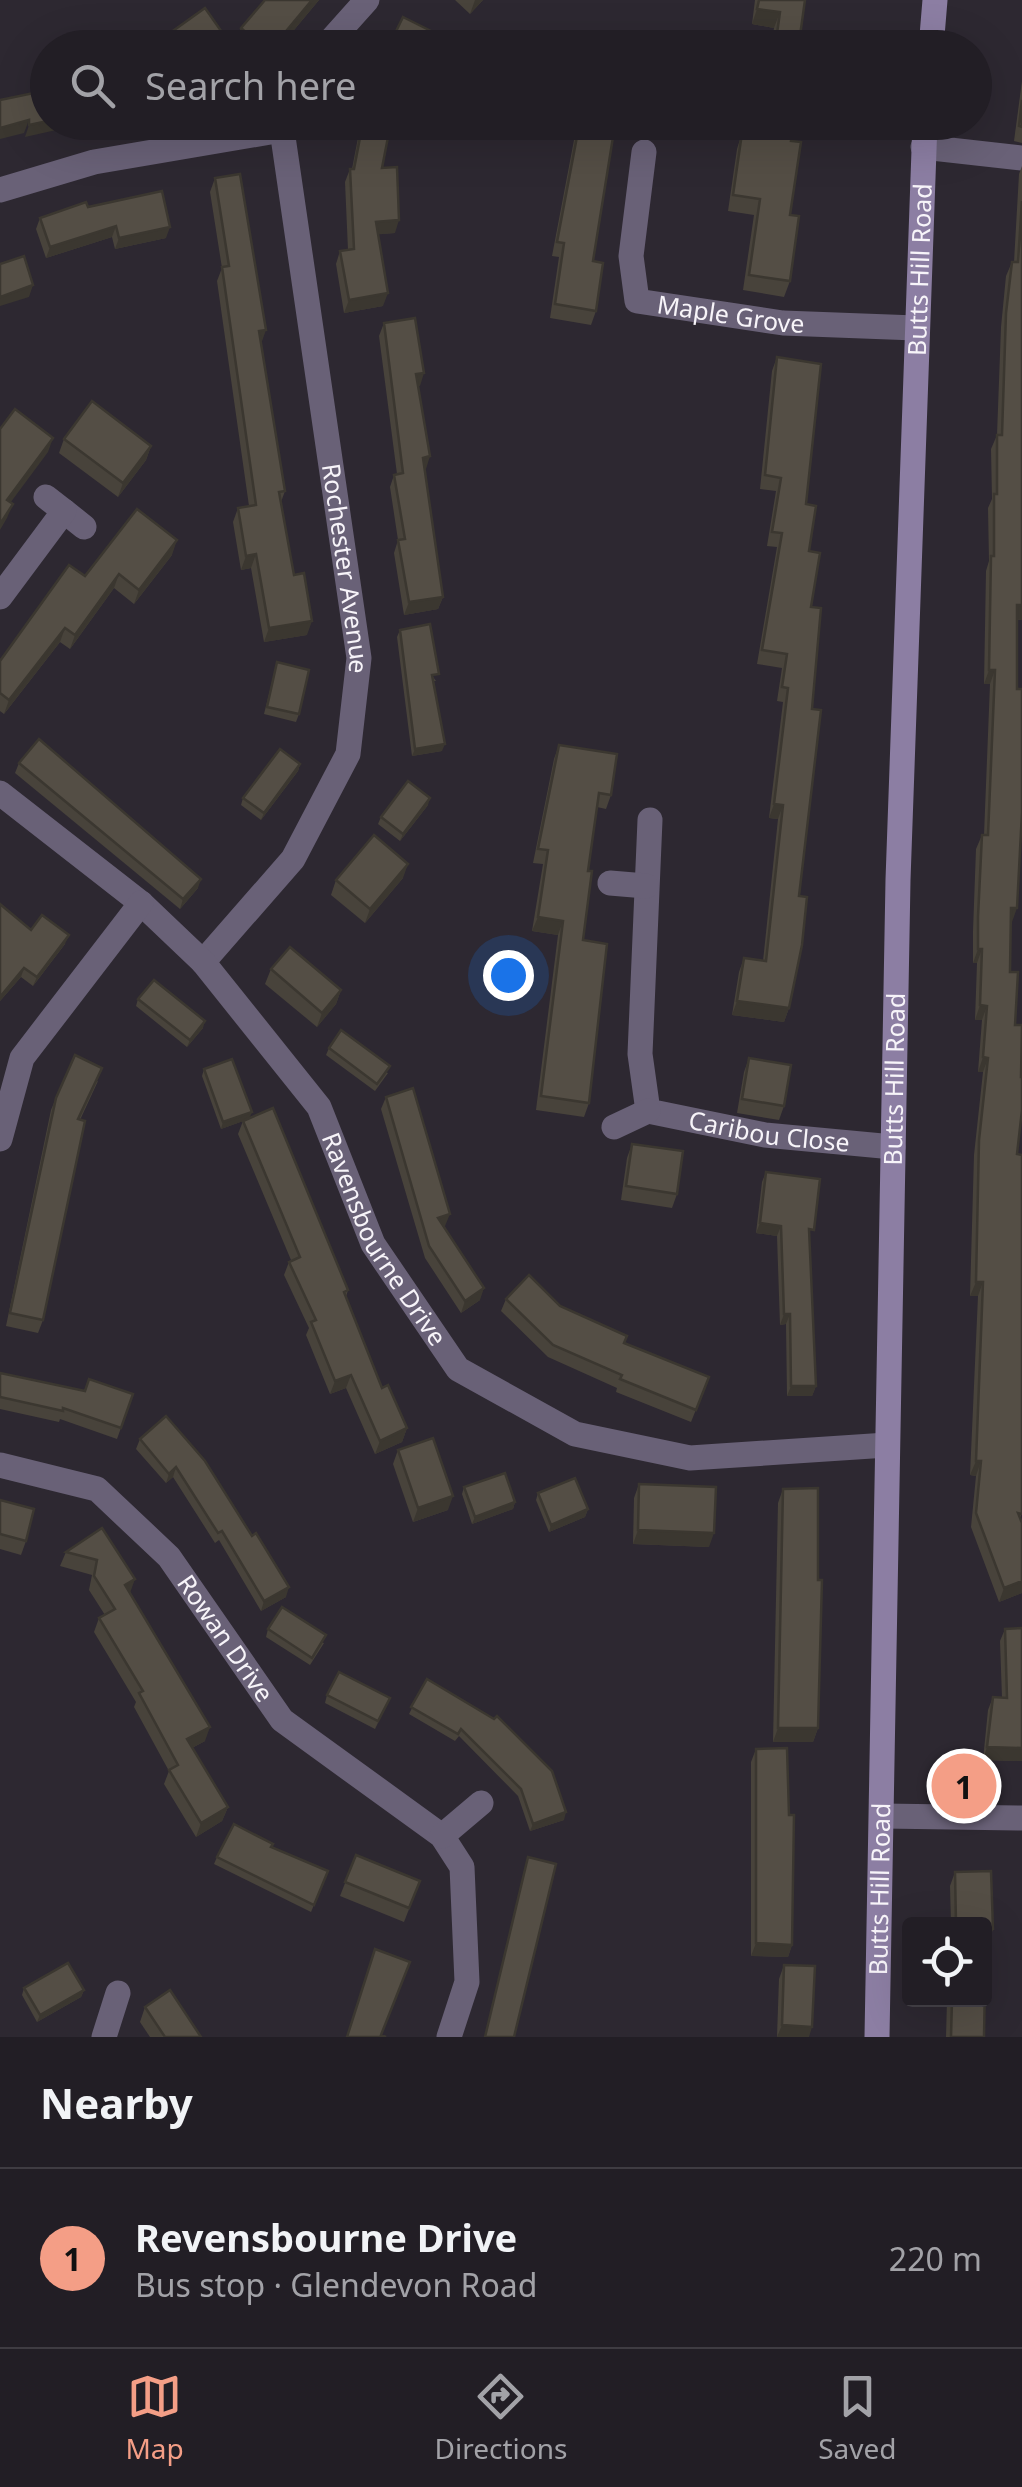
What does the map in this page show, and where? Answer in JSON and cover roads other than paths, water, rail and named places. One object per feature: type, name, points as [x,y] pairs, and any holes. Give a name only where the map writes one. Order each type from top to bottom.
[{"type":"street","points":[[340,30],[367,0]]},
{"type":"street","points":[[932,30],[934,0]]},
{"type":"street","name":"Rochester Avenue","points":[[0,190],[94,162],[210,140]]},
{"type":"street","name":"Rochester Avenue","points":[[203,962],[293,859],[348,754],[359,658],[285,140]]},
{"type":"street","name":"Butts Hill Road","points":[[877,2037],[893,1147],[924,140]]},
{"type":"street","points":[[945,140],[1022,158]]},
{"type":"street","name":"Maple Grove","points":[[644,152],[631,256],[638,301],[784,323],[916,328]]},
{"type":"street","points":[[0,597],[65,512]]},
{"type":"street","name":"Ravensbourne Drive","points":[[0,792],[141,903],[203,962],[319,1107],[373,1244],[458,1370],[574,1434],[690,1458],[886,1445]]},
{"type":"street","points":[[614,1127],[648,1112],[640,1054],[650,820]]},
{"type":"street","points":[[610,883],[646,886]]},
{"type":"street","points":[[0,1139],[22,1058],[141,903]]},
{"type":"street","name":"Caribou Close","points":[[648,1112],[765,1135],[893,1147]]},
{"type":"street","name":"Rowan Drive","points":[[0,1465],[96,1489],[169,1556],[282,1720],[442,1836],[462,1867],[468,1982],[449,2037]]},
{"type":"street","points":[[442,1836],[481,1804]]},
{"type":"street","points":[[882,1816],[1022,1818]]},
{"type":"street","points":[[104,2037],[118,1994]]},
{"type":"place","name":"Revensbourne Drive","points":[[964,1786]]}]
